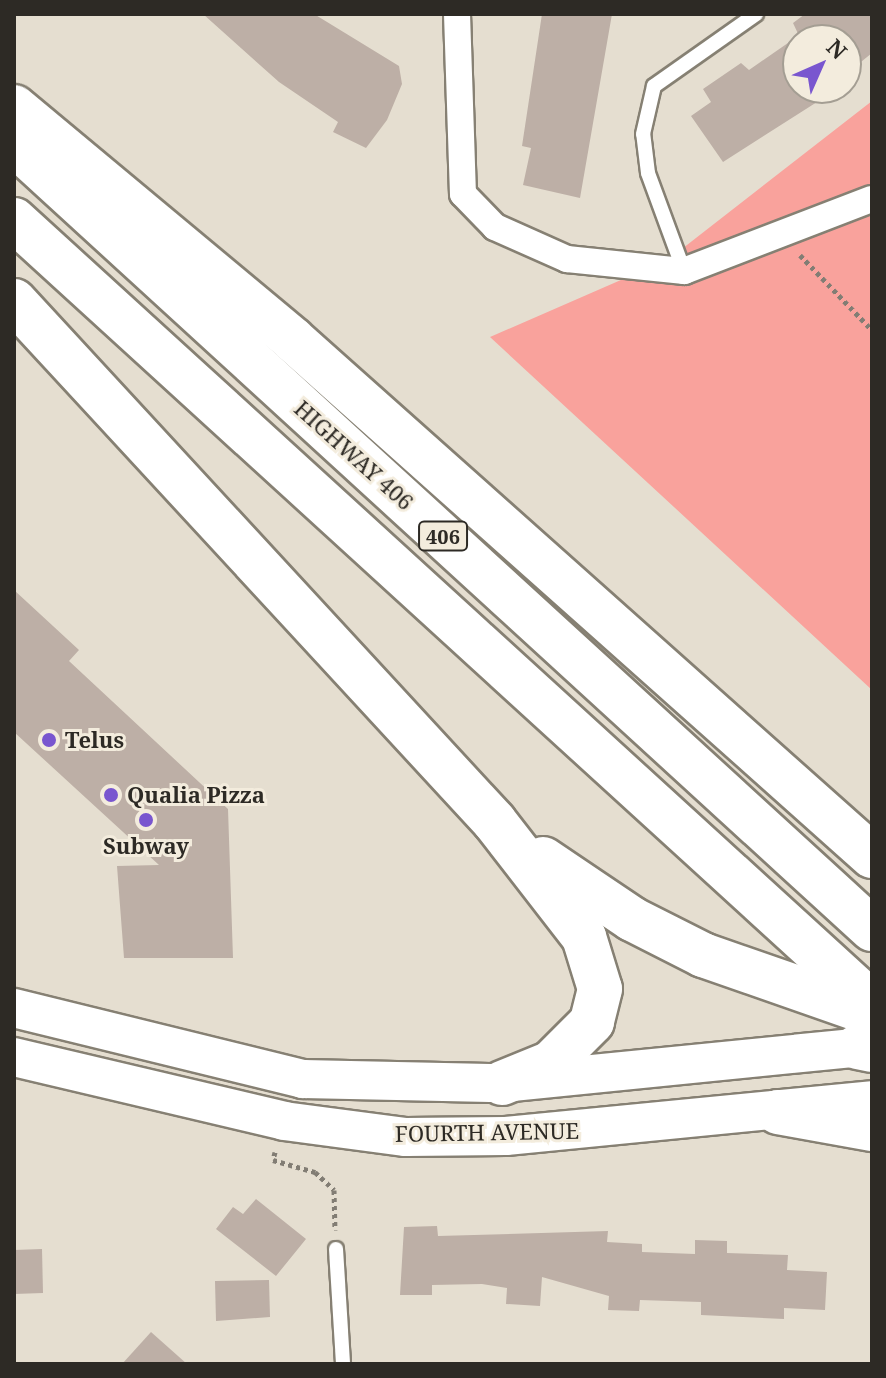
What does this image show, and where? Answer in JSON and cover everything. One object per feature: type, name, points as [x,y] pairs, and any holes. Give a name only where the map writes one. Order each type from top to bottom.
[{"type":"highway","points":[[14,107],[292,339],[872,856]]},
{"type":"highway","name":"HIGHWAY 406","points":[[14,144],[872,929]]},
{"type":"highway","name":"406","points":[[14,220],[872,1003]]},
{"type":"highway","points":[[14,301],[494,821],[584,937],[600,989],[592,1022],[571,1048],[502,1083]]},
{"type":"highway","points":[[494,821],[632,919],[795,991],[868,1039]]},
{"type":"highway","points":[[828,1105],[872,1098]]},
{"type":"highway","points":[[778,1112],[872,1129]]},
{"type":"main road","points":[[14,1008],[303,1079],[502,1083],[868,1039]]},
{"type":"main road","name":"FOURTH AVENUE","points":[[14,1057],[284,1121],[406,1137],[506,1136],[828,1105]]},
{"type":"street","points":[[457,14],[463,194],[495,227],[567,259],[684,271],[872,199]]},
{"type":"lane","points":[[684,271],[648,173],[643,134],[654,86],[756,14]]},
{"type":"lane","points":[[336,1249],[343,1364]]},
{"type":"path","points":[[779,234],[872,330]]},
{"type":"path","points":[[284,1121],[273,1160],[315,1172],[334,1190],[336,1249]]},
{"type":"shaded area","points":[[872,101],[872,690],[490,337],[669,259]]},
{"type":"building","points":[[203,14],[314,14],[399,66],[402,84],[387,120],[366,148],[333,132],[338,122],[279,82]]},
{"type":"building","points":[[542,14],[612,14],[580,198],[523,185],[531,148],[522,146]]},
{"type":"building","points":[[805,14],[872,14],[872,53],[862,61],[862,24],[793,23]]},
{"type":"building","points":[[782,47],[782,104],[814,104],[723,162],[691,116],[711,102],[703,89],[741,63],[749,70]]},
{"type":"building","points":[[14,590],[79,650],[69,661],[228,809],[233,958],[124,958],[117,866],[159,865],[14,732]]},
{"type":"building","points":[[256,1199],[306,1239],[276,1276],[216,1229],[233,1207],[243,1214]]},
{"type":"building","points":[[437,1226],[438,1236],[608,1231],[607,1242],[642,1244],[642,1252],[695,1254],[695,1240],[727,1241],[727,1253],[788,1255],[787,1270],[827,1272],[825,1310],[784,1308],[784,1319],[701,1315],[701,1302],[640,1300],[639,1311],[608,1310],[609,1296],[542,1277],[540,1306],[506,1304],[507,1288],[482,1284],[432,1285],[432,1295],[400,1295],[404,1227]]},
{"type":"building","points":[[42,1249],[43,1293],[14,1294],[14,1250]]},
{"type":"building","points":[[269,1280],[270,1317],[216,1321],[215,1281]]},
{"type":"building","points":[[151,1332],[187,1364],[122,1364]]},
{"type":"place","name":"Telus","points":[[49,740]]},
{"type":"place","name":"Qualia Pizza","points":[[111,795]]},
{"type":"place","name":"Subway","points":[[146,820]]}]
